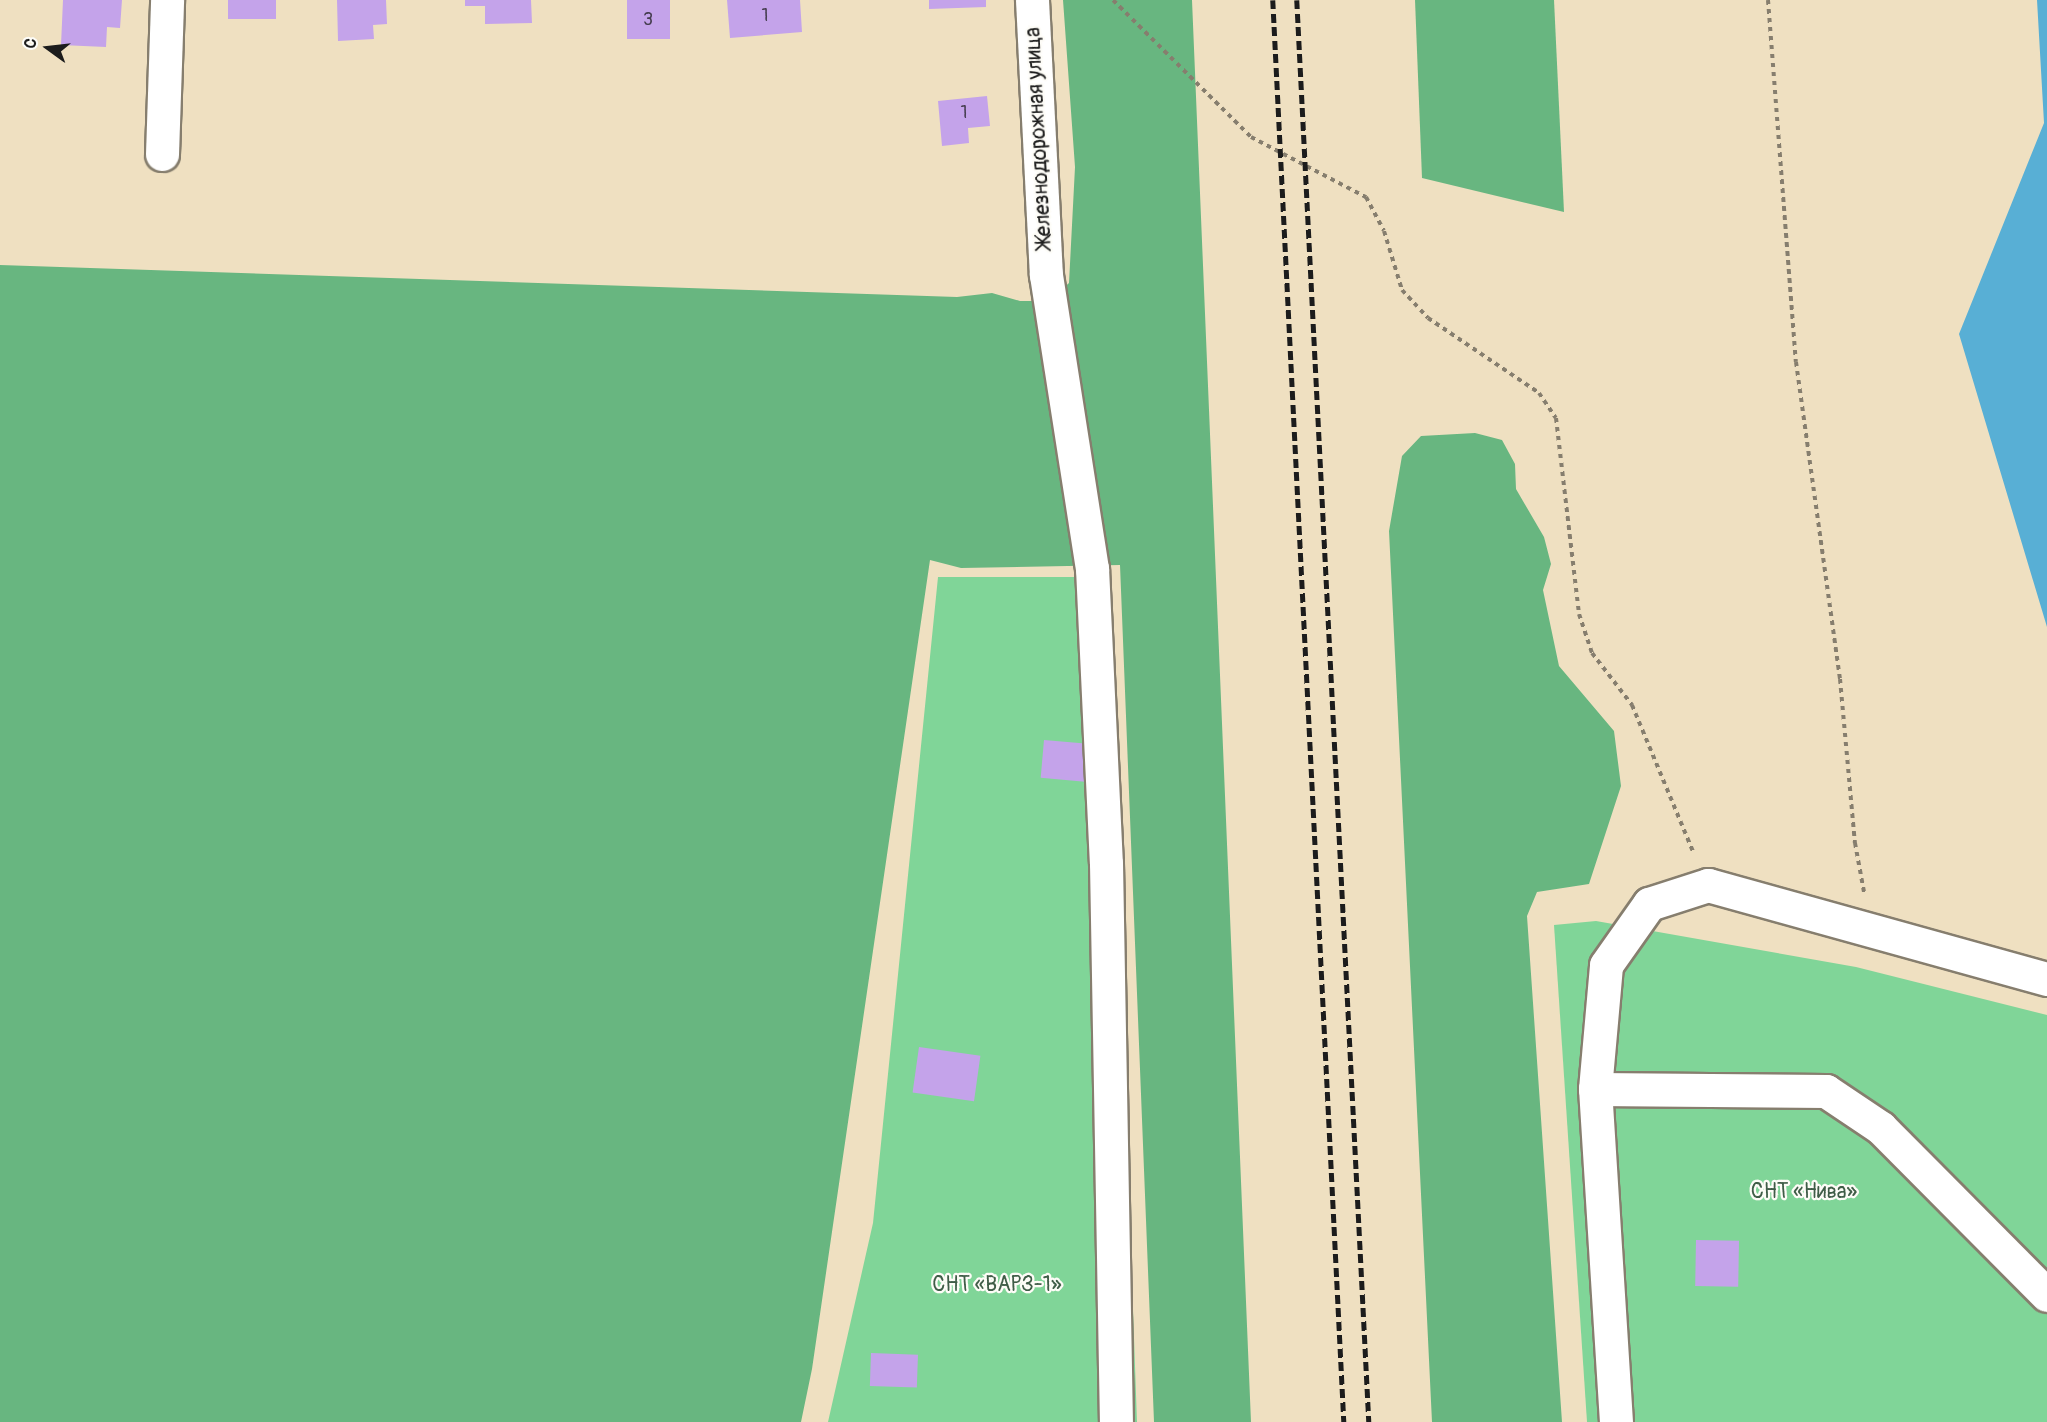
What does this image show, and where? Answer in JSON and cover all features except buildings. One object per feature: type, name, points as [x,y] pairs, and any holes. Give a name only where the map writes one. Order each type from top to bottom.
[{"type":"street","points":[[162,154],[167,0]]},
{"type":"street","name":"Железнодорожная улица","points":[[1032,0],[1046,275],[1092,568],[1106,863],[1116,1422]]},
{"type":"street","points":[[1616,1422],[1595,1089],[1606,965],[1649,904],[1708,885],[2047,979]]},
{"type":"street","points":[[1595,1089],[1826,1091],[1881,1128],[2047,1294]]},
{"type":"path","points":[[1113,0],[1251,137],[1366,197],[1384,231],[1402,290],[1428,318],[1539,393],[1556,418],[1580,614],[1592,653],[1632,705],[1672,809],[1708,885]]},
{"type":"path","points":[[1768,0],[1796,363],[1840,679],[1854,843],[1872,931]]},
{"type":"green space","points":[[1063,0],[1192,0],[1251,1422],[1154,1422],[1120,565],[961,568],[930,560],[812,1369],[801,1422],[0,1422],[0,265],[957,297],[992,293],[1020,301],[1049,301],[1069,283],[1075,167]]},
{"type":"green space","points":[[1415,0],[1554,0],[1564,212],[1422,178]]},
{"type":"green space","points":[[1475,433],[1502,440],[1515,464],[1516,489],[1544,537],[1551,564],[1543,590],[1559,666],[1614,731],[1621,786],[1589,884],[1537,892],[1527,916],[1562,1422],[1432,1422],[1389,531],[1402,456],[1421,436]]},
{"type":"green space","name":"СНТ «ВАРЗ-1»","points":[[938,577],[1107,577],[1137,1422],[828,1422],[873,1223]]},
{"type":"green space","name":"СНТ «Нива»","points":[[1596,921],[1856,967],[2047,1015],[2047,1422],[1587,1422],[1554,925]]},
{"type":"water","points":[[2037,0],[2047,0],[2047,627],[1959,334],[2044,123]]},
{"type":"railway","points":[[1273,0],[1344,1422]]},
{"type":"railway","points":[[1297,0],[1369,1422]]}]
